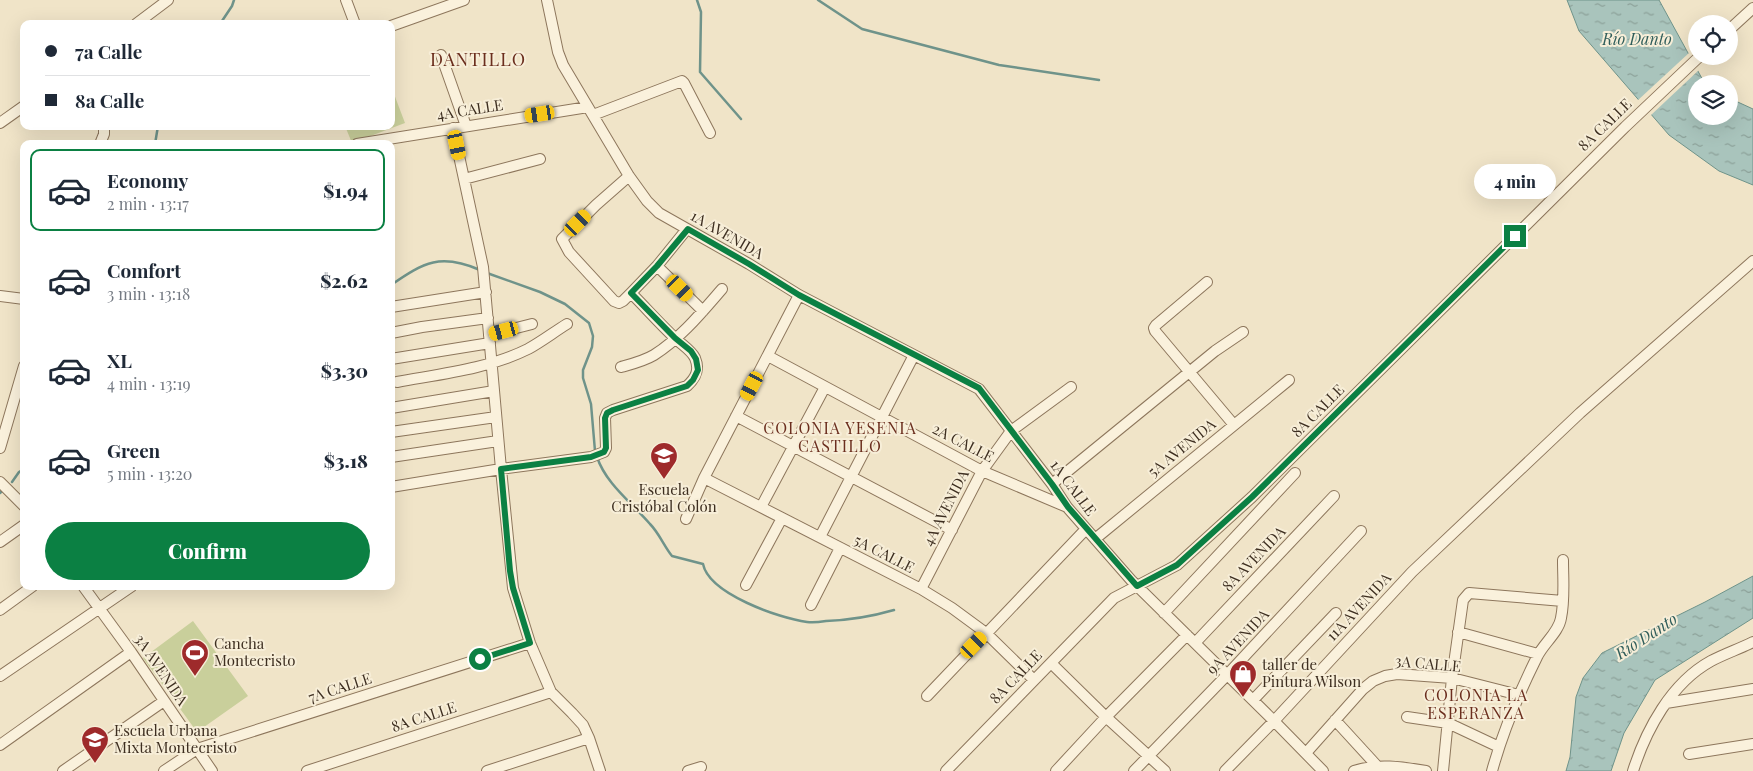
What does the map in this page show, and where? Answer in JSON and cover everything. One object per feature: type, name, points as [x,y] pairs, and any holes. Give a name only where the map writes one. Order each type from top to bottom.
[{"type":"street","points":[[141,20],[168,0]]},
{"type":"street","points":[[347,0],[353,20]]},
{"type":"street","points":[[395,25],[464,0]]},
{"type":"street","name":"1A AVENIDA","points":[[547,0],[560,59],[629,176],[647,201],[655,210],[799,295]]},
{"type":"street","points":[[1738,22],[1753,8]]},
{"type":"street","points":[[441,55],[466,126]]},
{"type":"street","name":"8A CALLE","points":[[946,771],[1114,598],[1177,565],[1252,497],[1625,127],[1690,65]]},
{"type":"street","name":"4A CALLE","points":[[381,140],[466,126],[590,111],[682,81],[710,134]]},
{"type":"street","points":[[0,123],[20,109]]},
{"type":"street","points":[[453,128],[475,223],[485,281],[498,442],[513,588],[530,643],[551,692],[578,718],[589,738],[600,771]]},
{"type":"street","points":[[464,179],[540,160]]},
{"type":"street","points":[[629,176],[562,239],[569,252],[614,301],[619,303],[623,301],[657,266],[688,229]]},
{"type":"street","name":"11A AVENIDA","points":[[1225,771],[1412,572],[1580,413],[1753,260]]},
{"type":"street","points":[[657,266],[702,311]]},
{"type":"street","points":[[1207,282],[1154,328],[1234,425]]},
{"type":"street","points":[[621,367],[642,361],[654,355],[675,338],[722,289]]},
{"type":"street","points":[[395,306],[486,292]]},
{"type":"street","points":[[395,486],[596,456],[606,448],[605,418],[607,413],[687,386],[693,380],[698,370],[696,359],[691,351],[675,338],[631,293]]},
{"type":"street","points":[[686,519],[704,478],[799,295]]},
{"type":"street","name":"1A CALLE","points":[[799,295],[979,388],[1094,539],[1137,586],[1274,721]]},
{"type":"street","points":[[0,296],[20,298]]},
{"type":"street","points":[[395,332],[488,318]]},
{"type":"street","points":[[395,358],[490,339],[532,324]]},
{"type":"street","points":[[397,382],[451,373],[492,362],[527,349],[567,324]]},
{"type":"street","points":[[1052,484],[1224,344],[1244,332]]},
{"type":"street","points":[[820,537],[914,355]]},
{"type":"street","name":"2A CALLE","points":[[768,356],[982,471],[1068,507]]},
{"type":"street","points":[[0,448],[20,380]]},
{"type":"street","name":"5A AVENIDA","points":[[1094,539],[1289,380]]},
{"type":"street","name":"4A AVENIDA","points":[[921,589],[982,471],[1011,432],[1071,387]]},
{"type":"street","points":[[761,507],[825,388]]},
{"type":"street","points":[[395,407],[494,391]]},
{"type":"street","points":[[736,416],[952,530]]},
{"type":"street","points":[[395,431],[496,417]]},
{"type":"street","points":[[395,455],[498,442]]},
{"type":"street","points":[[1164,613],[1296,473]]},
{"type":"street","name":"5A CALLE","points":[[704,478],[921,589],[952,608],[986,633],[1034,680]]},
{"type":"street","points":[[0,482],[20,502]]},
{"type":"street","name":"8A AVENIDA","points":[[1195,643],[1334,496]]},
{"type":"street","points":[[746,585],[782,518]]},
{"type":"street","points":[[0,542],[20,528]]},
{"type":"street","points":[[927,696],[1086,529]]},
{"type":"street","name":"9A AVENIDA","points":[[1134,771],[1227,675],[1361,531]]},
{"type":"street","points":[[811,605],[840,548]]},
{"type":"street","points":[[1492,771],[1519,695],[1538,654],[1561,620],[1563,560]]},
{"type":"street","points":[[0,610],[28,590]]},
{"type":"street","name":"3A AVENIDA","points":[[86,590],[131,652],[212,771]]},
{"type":"street","points":[[0,676],[126,590]]},
{"type":"street","points":[[1443,771],[1452,678],[1463,600],[1469,593],[1563,601]]},
{"type":"street","points":[[1253,700],[1336,613]]},
{"type":"street","points":[[1458,632],[1538,654]]},
{"type":"street","points":[[1056,771],[1187,635]]},
{"type":"street","points":[[1632,771],[1650,730],[1666,703],[1681,684],[1710,662],[1753,642]]},
{"type":"street","name":"7A CALLE","points":[[164,771],[197,749],[530,643]]},
{"type":"street","points":[[0,745],[131,652]]},
{"type":"street","points":[[1051,663],[1165,771]]},
{"type":"street","name":"3A CALLE","points":[[1306,753],[1363,689],[1385,676],[1397,674],[1452,678],[1519,695]]},
{"type":"street","points":[[1666,703],[1753,689]]},
{"type":"street","name":"8A CALLE","points":[[307,771],[551,692]]},
{"type":"street","points":[[63,771],[164,701]]},
{"type":"street","points":[[1407,717],[1448,723],[1499,747]]},
{"type":"street","points":[[1335,720],[1378,767]]},
{"type":"street","points":[[1274,721],[1320,770]]},
{"type":"street","points":[[487,771],[589,738]]},
{"type":"street","points":[[1688,754],[1753,744]]},
{"type":"street","points":[[1354,771],[1363,768],[1393,766],[1426,771]]},
{"type":"street","points":[[688,771],[702,767]]},
{"type":"green space","points":[[395,97],[405,123],[395,127]]},
{"type":"green space","points":[[347,130],[386,130],[360,140],[351,140]]},
{"type":"green space","name":"Cancha Montecristo","points":[[193,621],[248,696],[197,732],[143,658]]},
{"type":"water","name":"Río Danto","points":[[1567,0],[1659,0],[1688,53],[1688,65],[1695,65],[1700,75],[1688,75],[1688,125],[1738,125],[1738,102],[1753,109],[1753,185],[1719,171],[1669,135],[1579,31]]},
{"type":"water","name":"Río Danto","points":[[1753,576],[1753,618],[1655,680],[1624,733],[1611,771],[1566,771],[1570,757],[1576,697],[1583,678],[1602,653]]},
{"type":"pier","points":[[1688,54],[1688,65],[1698,65],[1700,69],[1694,75],[1688,75],[1688,80],[1650,116],[1637,101]]},
{"type":"waterway","points":[[223,20],[234,0]]},
{"type":"waterway","points":[[697,0],[701,12],[700,72],[741,119]]},
{"type":"waterway","points":[[818,0],[862,29],[999,65],[1099,80]]},
{"type":"waterway","points":[[156,140],[157,130]]},
{"type":"waterway","points":[[395,282],[413,271],[433,262],[454,262],[480,270]]},
{"type":"waterway","points":[[487,273],[540,292],[565,304],[589,323],[593,336],[592,347],[583,370],[583,378],[591,404],[595,451]]},
{"type":"waterway","points":[[597,457],[613,485],[653,528],[672,556],[703,564],[708,575],[718,585],[747,603],[795,620],[812,622],[861,618],[894,610]]},
{"type":"waterway","points":[[12,482],[20,471]]},
{"type":"place","name":"Escuela Cristóbal Colón","points":[[664,480]]},
{"type":"place","name":"Cancha Montecristo","points":[[195,677]]},
{"type":"place","name":"taller de Pintura Wilson","points":[[1243,698]]},
{"type":"place","name":"Escuela Urbana Mixta Montecristo","points":[[95,764]]},
{"type":"district","name":"DANTILLO","points":[[478,60]]},
{"type":"district","name":"COLONIA YESENIA CASTILLO","points":[[840,437]]},
{"type":"district","name":"COLONIA LA ESPERANZA","points":[[1476,704]]},
{"type":"route","points":[[480,659],[530,643],[513,588],[510,571],[501,469],[601,454],[604,452],[607,444],[605,418],[607,413],[687,386],[696,376],[698,370],[696,359],[691,351],[675,338],[631,293],[688,229],[799,295],[979,388],[1068,507],[1137,586],[1177,565],[1252,497],[1515,236]]}]
